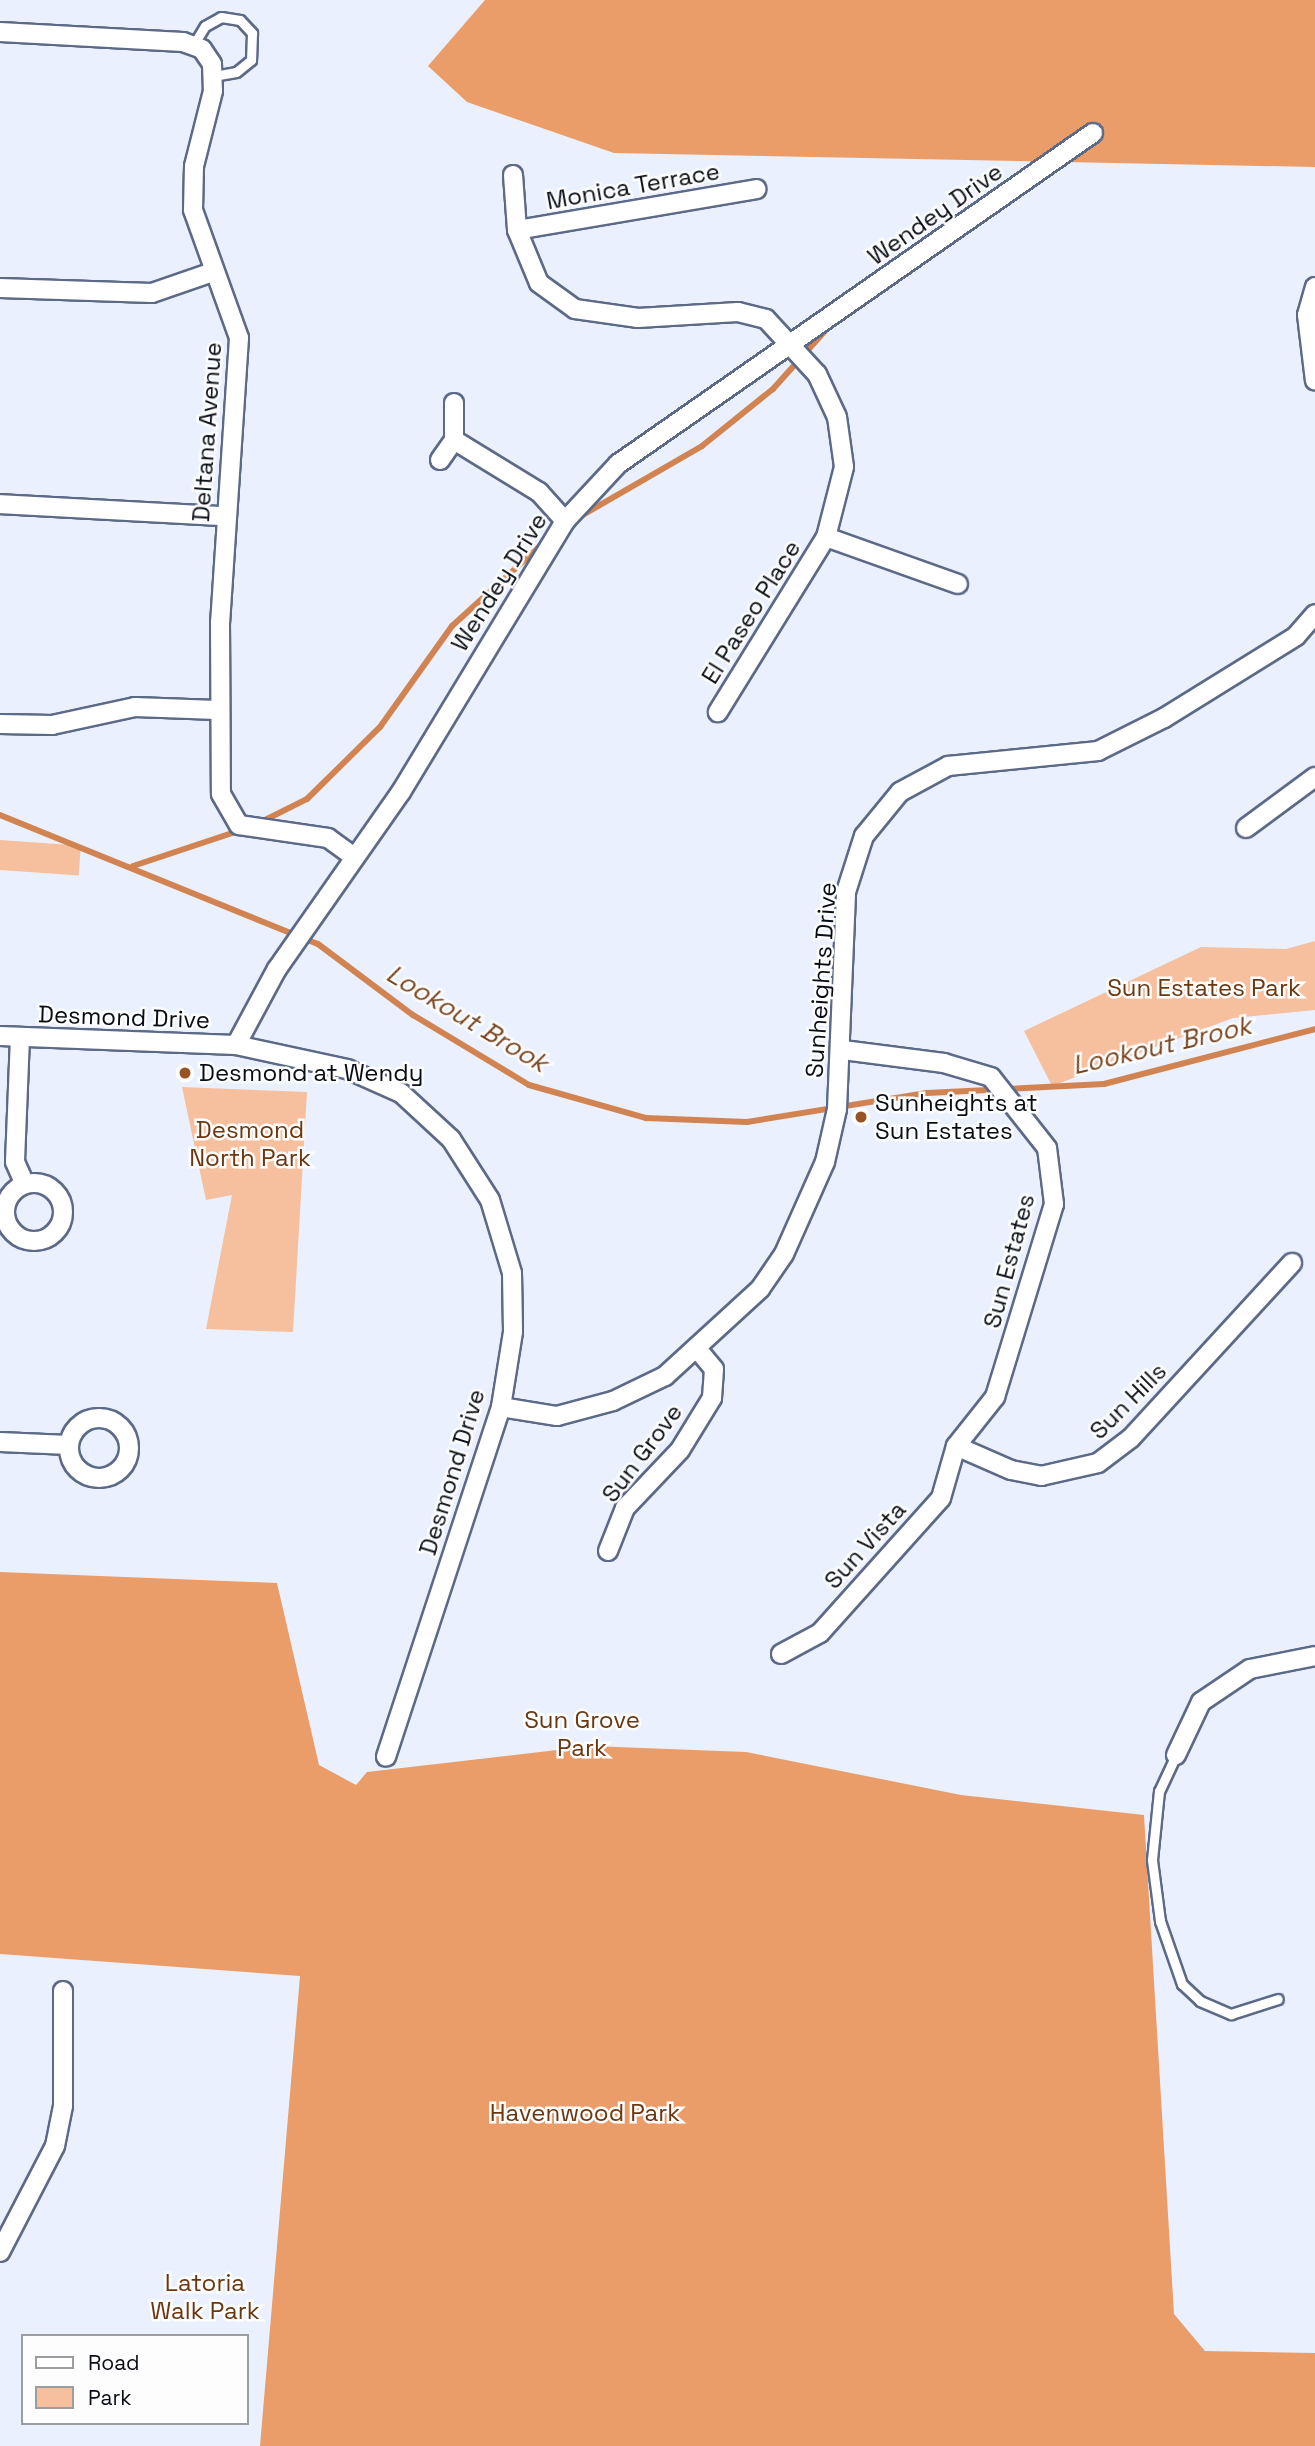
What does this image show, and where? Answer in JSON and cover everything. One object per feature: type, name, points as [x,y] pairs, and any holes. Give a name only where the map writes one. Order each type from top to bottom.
[{"type":"street","points":[[0,32],[194,44],[208,55],[214,76]]},
{"type":"street","name":"Deltana Avenue","points":[[214,76],[192,185],[197,230],[239,338],[225,516],[217,710],[220,794],[228,815],[239,825],[328,838],[354,857]]},
{"type":"street","name":"Wendey Drive","points":[[236,1045],[289,951],[354,857],[565,521],[618,464],[1093,133]]},
{"type":"street","name":"Monica Terrace","points":[[513,175],[517,230],[539,283],[575,309],[638,318],[738,312],[766,319],[792,343]]},
{"type":"street","name":"Monica Terrace","points":[[517,230],[757,189]]},
{"type":"street","points":[[0,288],[152,293],[213,272]]},
{"type":"street","points":[[1315,287],[1307,315],[1315,381]]},
{"type":"street","name":"El Paseo Place","points":[[718,712],[826,537],[844,467],[837,417],[817,374],[792,343]]},
{"type":"street","points":[[440,460],[454,440],[454,403]]},
{"type":"street","points":[[454,440],[539,492],[565,521]]},
{"type":"street","points":[[0,504],[225,516]]},
{"type":"street","name":"El Paseo Place","points":[[826,537],[958,583]]},
{"type":"street","name":"Sunheights Drive","points":[[501,1407],[557,1416],[612,1401],[665,1376],[760,1289],[804,1220],[825,1162],[843,1050],[846,892],[864,836],[900,792],[948,766],[1098,751],[1164,718],[1296,636],[1315,614]]},
{"type":"street","points":[[0,724],[52,725],[135,707],[217,710]]},
{"type":"street","points":[[1246,828],[1315,778]]},
{"type":"street","name":"Desmond Drive","points":[[0,1036],[236,1045],[347,1069],[401,1093],[451,1139],[491,1200],[512,1273],[513,1332],[501,1407],[386,1757]]},
{"type":"street","points":[[20,1037],[15,1162],[24,1184]]},
{"type":"street","name":"Sun Estates","points":[[843,1050],[944,1063],[991,1077],[1047,1148],[1054,1204],[1042,1252],[995,1397],[956,1446]]},
{"type":"street","name":"Sun Hills","points":[[956,1446],[1011,1470],[1041,1476],[1098,1463],[1131,1438],[1292,1263]]},
{"type":"street","name":"Sun Grove","points":[[608,1551],[625,1508],[680,1450],[712,1398],[714,1369],[697,1349]]},
{"type":"street","points":[[0,1442],[69,1445]]},
{"type":"street","name":"Sun Vista","points":[[781,1654],[820,1633],[941,1498],[956,1446]]},
{"type":"street","points":[[1175,1755],[1201,1702],[1250,1670],[1315,1656]]},
{"type":"street","points":[[0,2252],[6,2226],[55,2146],[63,2106],[63,1991]]},
{"type":"lane","points":[[194,44],[205,26],[221,17],[240,20],[253,33],[251,60],[214,76]]},
{"type":"lane","points":[[1175,1755],[1159,1791],[1152,1860],[1160,1922],[1182,1984],[1200,2001],[1231,2014],[1278,1999]]},
{"type":"green space","points":[[485,0],[1315,0],[1315,167],[614,153],[467,102],[428,66]]},
{"type":"green space","points":[[0,840],[81,846],[79,876],[0,870]]},
{"type":"green space","name":"Sun Estates Park","points":[[1315,941],[1315,1010],[1233,1018],[1052,1086],[1024,1031],[1201,947],[1286,949]]},
{"type":"green space","name":"Desmond North Park","points":[[182,1087],[307,1092],[293,1332],[206,1329],[232,1195],[206,1200]]},
{"type":"green space","name":"Havenwood Park","points":[[0,1572],[277,1583],[319,1765],[356,1785],[367,1772],[591,1746],[746,1752],[961,1795],[1144,1815],[1174,2314],[1205,2351],[1315,2353],[1315,2446],[260,2446],[300,1976],[0,1954]]},
{"type":"waterway","points":[[870,280],[949,223]]},
{"type":"waterway","points":[[574,520],[702,446],[773,389],[833,322]]},
{"type":"waterway","points":[[261,822],[307,799],[380,727],[452,626],[548,539]]},
{"type":"waterway","name":"Lookout Brook","points":[[0,815],[318,944],[413,1015],[529,1085],[646,1118],[747,1122],[927,1093],[1104,1084],[1315,1029]]},
{"type":"waterway","points":[[133,866],[241,830]]},
{"type":"place","name":"Desmond at Wendy","points":[[185,1073]]},
{"type":"place","name":"Sunheights at Sun Estates","points":[[861,1117]]},
{"type":"park label","name":"Sun Grove Park","points":[[582,1734]]},
{"type":"park label","name":"Latoria Walk Park","points":[[205,2297]]}]
